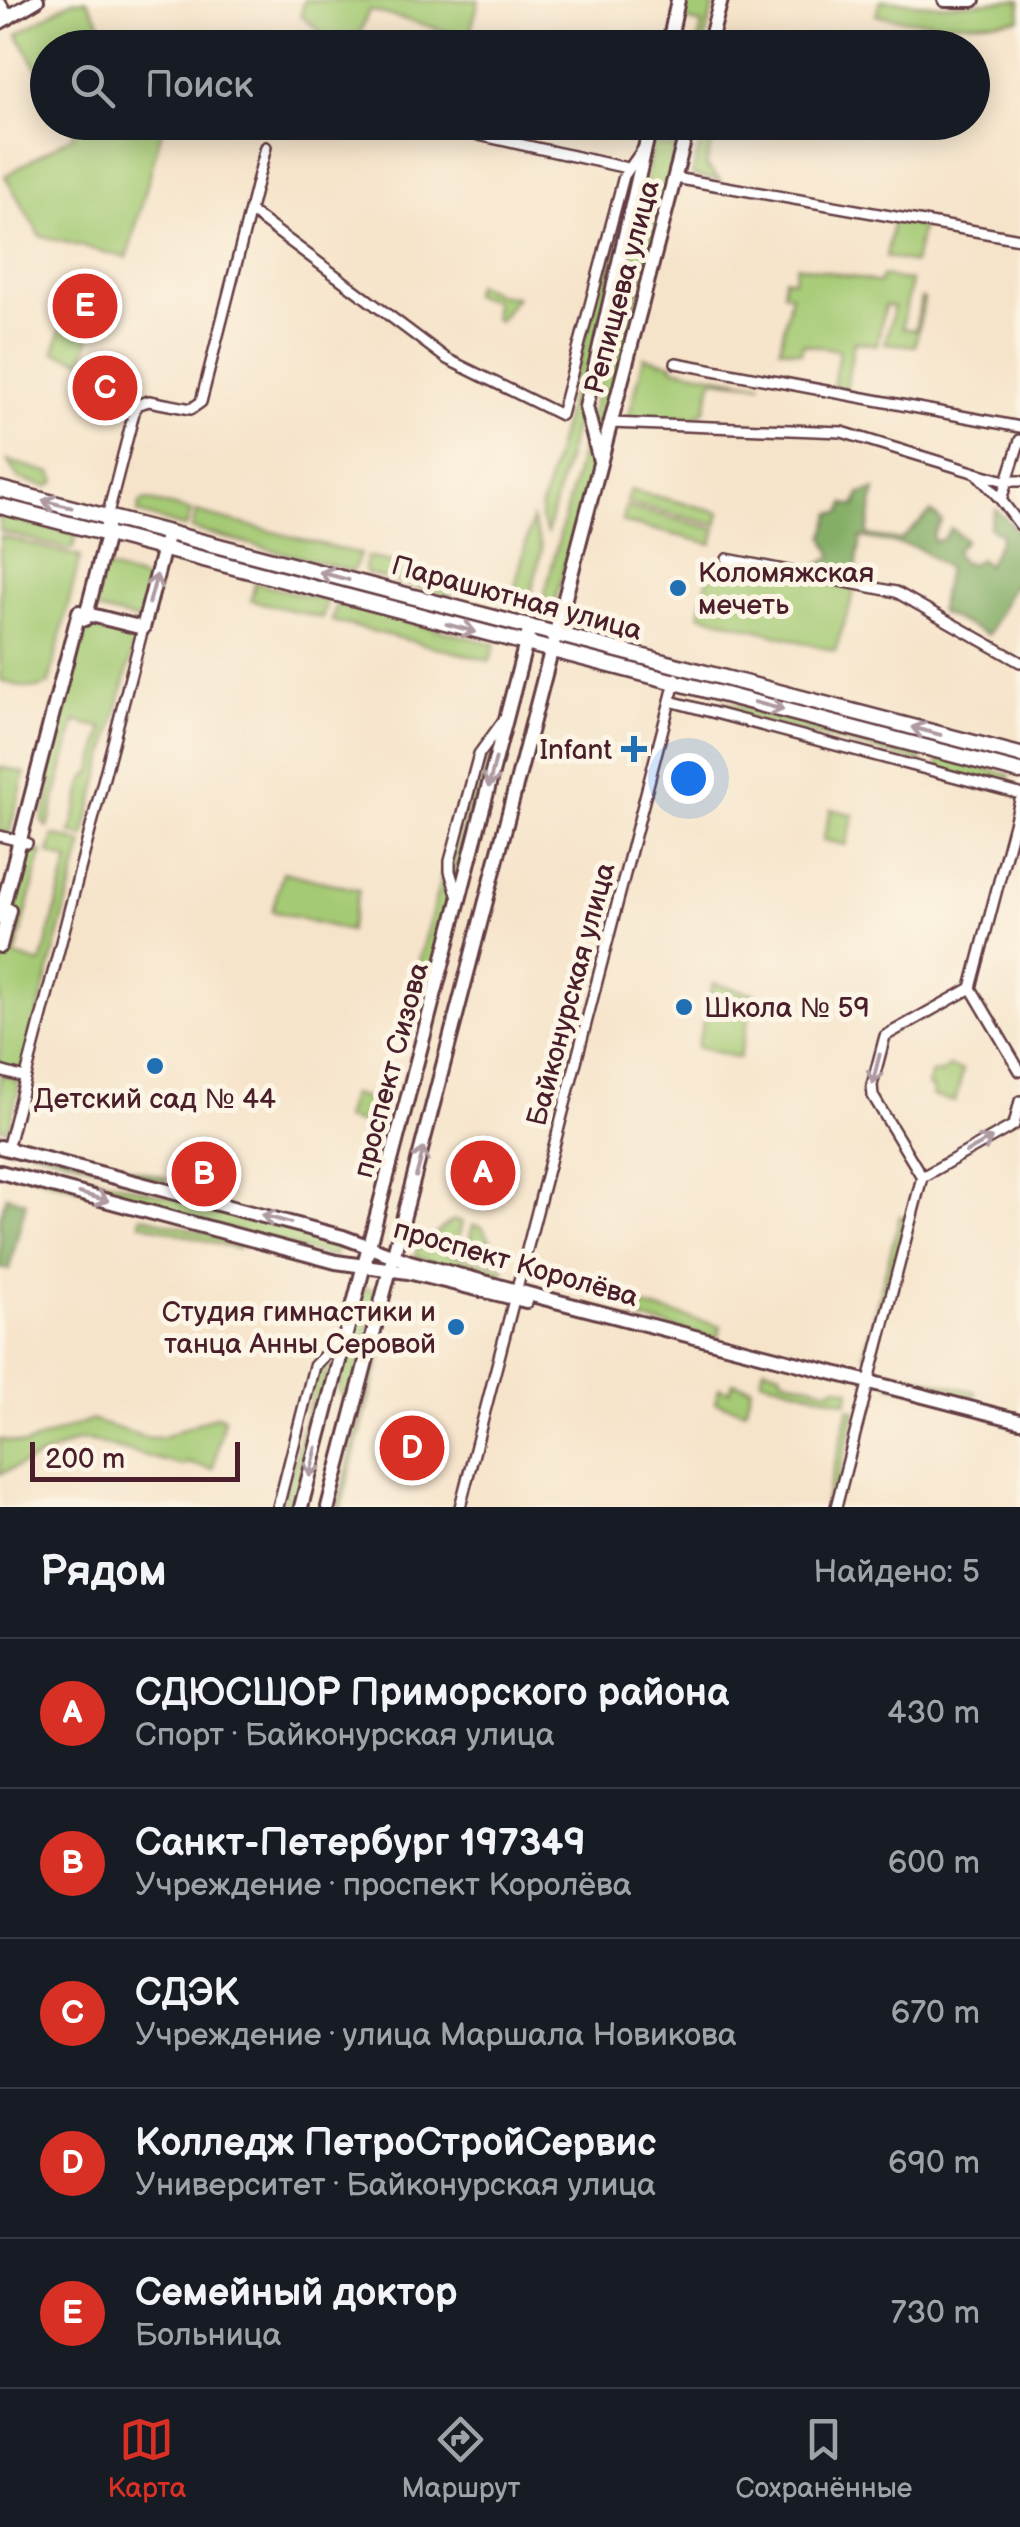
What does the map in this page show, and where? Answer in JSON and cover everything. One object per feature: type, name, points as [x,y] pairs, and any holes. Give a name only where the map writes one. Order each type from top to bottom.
[{"type":"main road","points":[[0,5],[4,20],[38,0]]},
{"type":"main road","points":[[672,30],[678,0]]},
{"type":"main road","points":[[713,30],[721,0]]},
{"type":"main road","points":[[945,0],[973,0]]},
{"type":"main road","name":"Репищева улица","points":[[600,463],[586,407],[647,140]]},
{"type":"main road","name":"Репищева улица","points":[[552,651],[684,140]]},
{"type":"main road","name":"Парашютная улица","points":[[0,489],[1020,755]]},
{"type":"main road","name":"Парашютная улица","points":[[0,506],[1020,772]]},
{"type":"main road","points":[[0,946],[82,613],[107,535],[107,516]]},
{"type":"main road","points":[[82,613],[143,628],[168,532]]},
{"type":"main road","points":[[525,644],[530,627]]},
{"type":"main road","name":"проспект Сизова","points":[[301,1507],[525,644]]},
{"type":"main road","name":"проспект Сизова","points":[[328,1507],[552,651]]},
{"type":"main road","points":[[854,728],[856,712]]},
{"type":"main road","points":[[476,835],[504,842]]},
{"type":"main road","points":[[0,917],[23,842]]},
{"type":"main road","points":[[415,1072],[442,1079]]},
{"type":"main road","name":"проспект Королёва","points":[[3,1148],[370,1246],[408,1272],[516,1294],[1020,1429]]},
{"type":"main road","name":"проспект Королёва","points":[[1,1174],[336,1262],[364,1266],[394,1264]]},
{"type":"main road","name":"проспект Королёва","points":[[868,1386],[1020,1421]]},
{"type":"main road","points":[[329,1399],[354,1406]]},
{"type":"street","points":[[501,140],[626,168]]},
{"type":"street","points":[[250,212],[447,358],[561,415],[626,168],[646,145]]},
{"type":"street","points":[[107,516],[136,405],[149,400],[191,408],[201,402],[266,147]]},
{"type":"street","points":[[675,178],[1020,239]]},
{"type":"street","points":[[676,363],[1020,427]]},
{"type":"street","points":[[611,423],[842,432],[1005,481],[1020,481]]},
{"type":"street","points":[[1000,500],[1020,440]]},
{"type":"street","points":[[976,473],[1020,526]]},
{"type":"street","points":[[728,559],[896,592],[1020,662]]},
{"type":"street","points":[[3,1148],[26,1078],[143,628]]},
{"type":"street","name":"Байконурская улица","points":[[460,1507],[679,666]]},
{"type":"street","points":[[670,701],[931,769],[1020,797],[972,988],[1020,1071]]},
{"type":"street","points":[[459,903],[450,861],[479,754],[508,714]]},
{"type":"street","points":[[926,747],[931,769]]},
{"type":"street","points":[[0,836],[23,842]]},
{"type":"street","points":[[836,1507],[922,1177],[873,1096],[885,1036],[972,988]]},
{"type":"street","points":[[0,1071],[26,1078]]},
{"type":"street","points":[[922,1177],[1017,1126],[1020,1101]]},
{"type":"street","points":[[278,1507],[314,1366],[346,1332]]},
{"type":"green space","points":[[73,0],[87,0],[104,30],[30,30],[30,56],[17,34]]},
{"type":"green space","points":[[304,0],[479,0],[471,30],[443,30],[369,10],[361,30],[319,30],[301,16]]},
{"type":"green space","points":[[685,0],[715,0],[707,30],[701,30],[702,24],[683,19],[679,30]]},
{"type":"green space","points":[[881,0],[940,5],[1020,0],[1020,19],[948,23],[894,18],[876,15]]},
{"type":"green space","points":[[66,140],[159,140],[127,258],[40,236],[5,176]]},
{"type":"green space","points":[[654,140],[655,144],[673,148],[679,140],[554,608],[542,605],[612,331]]},
{"type":"green space","points":[[701,140],[713,140],[706,166],[720,180],[692,176]]},
{"type":"green space","points":[[635,165],[592,360],[547,533],[541,509],[603,271],[609,267],[627,180]]},
{"type":"green space","points":[[893,221],[922,227],[914,263],[886,257]]},
{"type":"green space","points":[[797,265],[880,283],[882,276],[911,281],[902,328],[915,330],[921,298],[924,299],[915,346],[885,343],[894,307],[885,305],[877,345],[854,341],[846,389],[833,388],[839,350],[803,344],[801,352],[780,348],[791,294],[783,292],[785,278],[794,280]]},
{"type":"green space","points":[[476,284],[496,294],[516,297],[499,321],[494,318],[494,301],[472,295]]},
{"type":"green space","points":[[62,324],[91,332],[83,361],[54,353]]},
{"type":"green space","points":[[644,357],[673,364],[673,368],[762,384],[713,379],[705,410],[693,419],[666,416],[663,422],[628,420]]},
{"type":"green space","points":[[8,461],[52,473],[56,481],[48,487],[19,479]]},
{"type":"green space","points":[[630,490],[720,512],[717,525],[627,503]]},
{"type":"green space","points":[[875,490],[867,535],[901,540],[931,512],[942,521],[933,534],[934,542],[943,539],[951,528],[965,540],[955,552],[961,562],[970,564],[980,559],[987,566],[1002,535],[989,527],[996,509],[1020,533],[1020,588],[1013,585],[988,635],[939,612],[947,568],[916,547],[861,537],[855,577],[813,572],[812,568],[833,557],[824,537],[832,513],[842,513],[845,504],[856,506],[860,494]]},
{"type":"green space","points":[[146,500],[191,511],[186,528],[138,513],[140,502]]},
{"type":"green space","points":[[626,507],[716,529],[712,544],[622,522]]},
{"type":"green space","points":[[196,512],[360,554],[353,571],[192,529]]},
{"type":"green space","points":[[0,514],[77,534],[73,548],[0,531]]},
{"type":"green space","points":[[532,519],[542,549],[530,598],[514,591]]},
{"type":"green space","points":[[0,536],[80,557],[49,683],[38,688],[0,680]]},
{"type":"green space","points":[[189,544],[500,625],[499,630],[188,548]]},
{"type":"green space","points":[[367,557],[454,579],[450,596],[367,574]]},
{"type":"green space","points":[[725,562],[850,588],[854,593],[835,651],[699,614],[711,567],[723,569]]},
{"type":"green space","points":[[103,567],[150,581],[141,617],[136,620],[94,609]]},
{"type":"green space","points":[[255,583],[327,601],[322,618],[251,600]]},
{"type":"green space","points":[[336,604],[495,644],[490,661],[332,621]]},
{"type":"green space","points":[[91,621],[133,631],[136,638],[84,837],[71,833],[84,780],[93,771],[103,728],[75,721],[48,827],[42,822],[52,781],[47,779],[86,625]]},
{"type":"green space","points":[[723,701],[914,751],[923,763],[727,712]]},
{"type":"green space","points":[[492,745],[456,882],[453,862],[481,755]]},
{"type":"green space","points":[[937,759],[1010,775],[1006,788],[940,769]]},
{"type":"green space","points":[[0,767],[25,773],[9,834],[0,832]]},
{"type":"green space","points":[[831,809],[854,815],[846,845],[823,840]]},
{"type":"green space","points":[[54,835],[83,843],[24,1066],[15,1070],[0,1066],[0,965],[31,849],[42,852],[15,956],[41,964],[69,860],[49,854]]},
{"type":"green space","points":[[443,870],[451,894],[450,906],[419,1028],[403,1023]]},
{"type":"green space","points":[[283,872],[359,890],[349,931],[272,911]]},
{"type":"green space","points":[[713,983],[755,994],[739,1058],[697,1047]]},
{"type":"green space","points":[[948,1067],[963,1071],[955,1102],[932,1096],[933,1090],[927,1085],[933,1072],[941,1074]]},
{"type":"green space","points":[[0,1074],[16,1080],[19,1087],[8,1130],[0,1128]]},
{"type":"green space","points":[[351,1094],[375,1100],[369,1125],[344,1119]]},
{"type":"green space","points":[[31,1142],[167,1178],[165,1183],[29,1149]]},
{"type":"green space","points":[[20,1158],[338,1241],[334,1258],[16,1171]]},
{"type":"green space","points":[[6,1196],[26,1202],[9,1270],[0,1268],[0,1218]]},
{"type":"green space","points":[[141,1216],[240,1242],[238,1249],[140,1223]]},
{"type":"green space","points":[[900,1216],[907,1218],[871,1356],[864,1354]]},
{"type":"green space","points":[[453,1220],[462,1222],[455,1250],[424,1242]]},
{"type":"green space","points":[[473,1225],[482,1227],[501,1256],[500,1261],[466,1252]]},
{"type":"green space","points":[[418,1245],[504,1268],[501,1279],[415,1257]]},
{"type":"green space","points":[[364,1288],[379,1291],[351,1395],[344,1397],[338,1389]]},
{"type":"green space","points":[[636,1304],[721,1326],[718,1339],[632,1317]]},
{"type":"green space","points":[[383,1347],[341,1507],[337,1507],[378,1350]]},
{"type":"green space","points":[[330,1360],[294,1507],[282,1507],[317,1374]]},
{"type":"green space","points":[[764,1367],[781,1372],[783,1378],[830,1390],[836,1386],[850,1390],[847,1402],[761,1379]]},
{"type":"green space","points":[[893,1371],[976,1392],[970,1404],[889,1384]]},
{"type":"green space","points":[[733,1382],[751,1387],[745,1411],[715,1402],[719,1388],[730,1391]]},
{"type":"green space","points":[[849,1409],[856,1411],[831,1507],[824,1507]]},
{"type":"green space","points":[[217,1415],[224,1418],[213,1469],[187,1463],[183,1466],[87,1440],[0,1474],[0,1439],[24,1445],[90,1420],[149,1438],[164,1437]]},
{"type":"place","name":"Семейный доктор","points":[[85,306]]},
{"type":"place","name":"СДЭК","points":[[105,388]]},
{"type":"place","name":"Коломяжская мечеть","points":[[678,588]]},
{"type":"place","name":"Infant","points":[[634,749]]},
{"type":"place","name":"Школа № 59","points":[[684,1007]]},
{"type":"place","name":"Детский сад № 44","points":[[155,1066]]},
{"type":"place","name":"СДЮСШОР Приморского района","points":[[483,1173]]},
{"type":"place","name":"Санкт-Петербург 197349","points":[[204,1174]]},
{"type":"place","name":"Студия гимнастики и танца Анны Серовой","points":[[456,1327]]},
{"type":"place","name":"Колледж ПетроСтройСервис","points":[[412,1448]]}]
